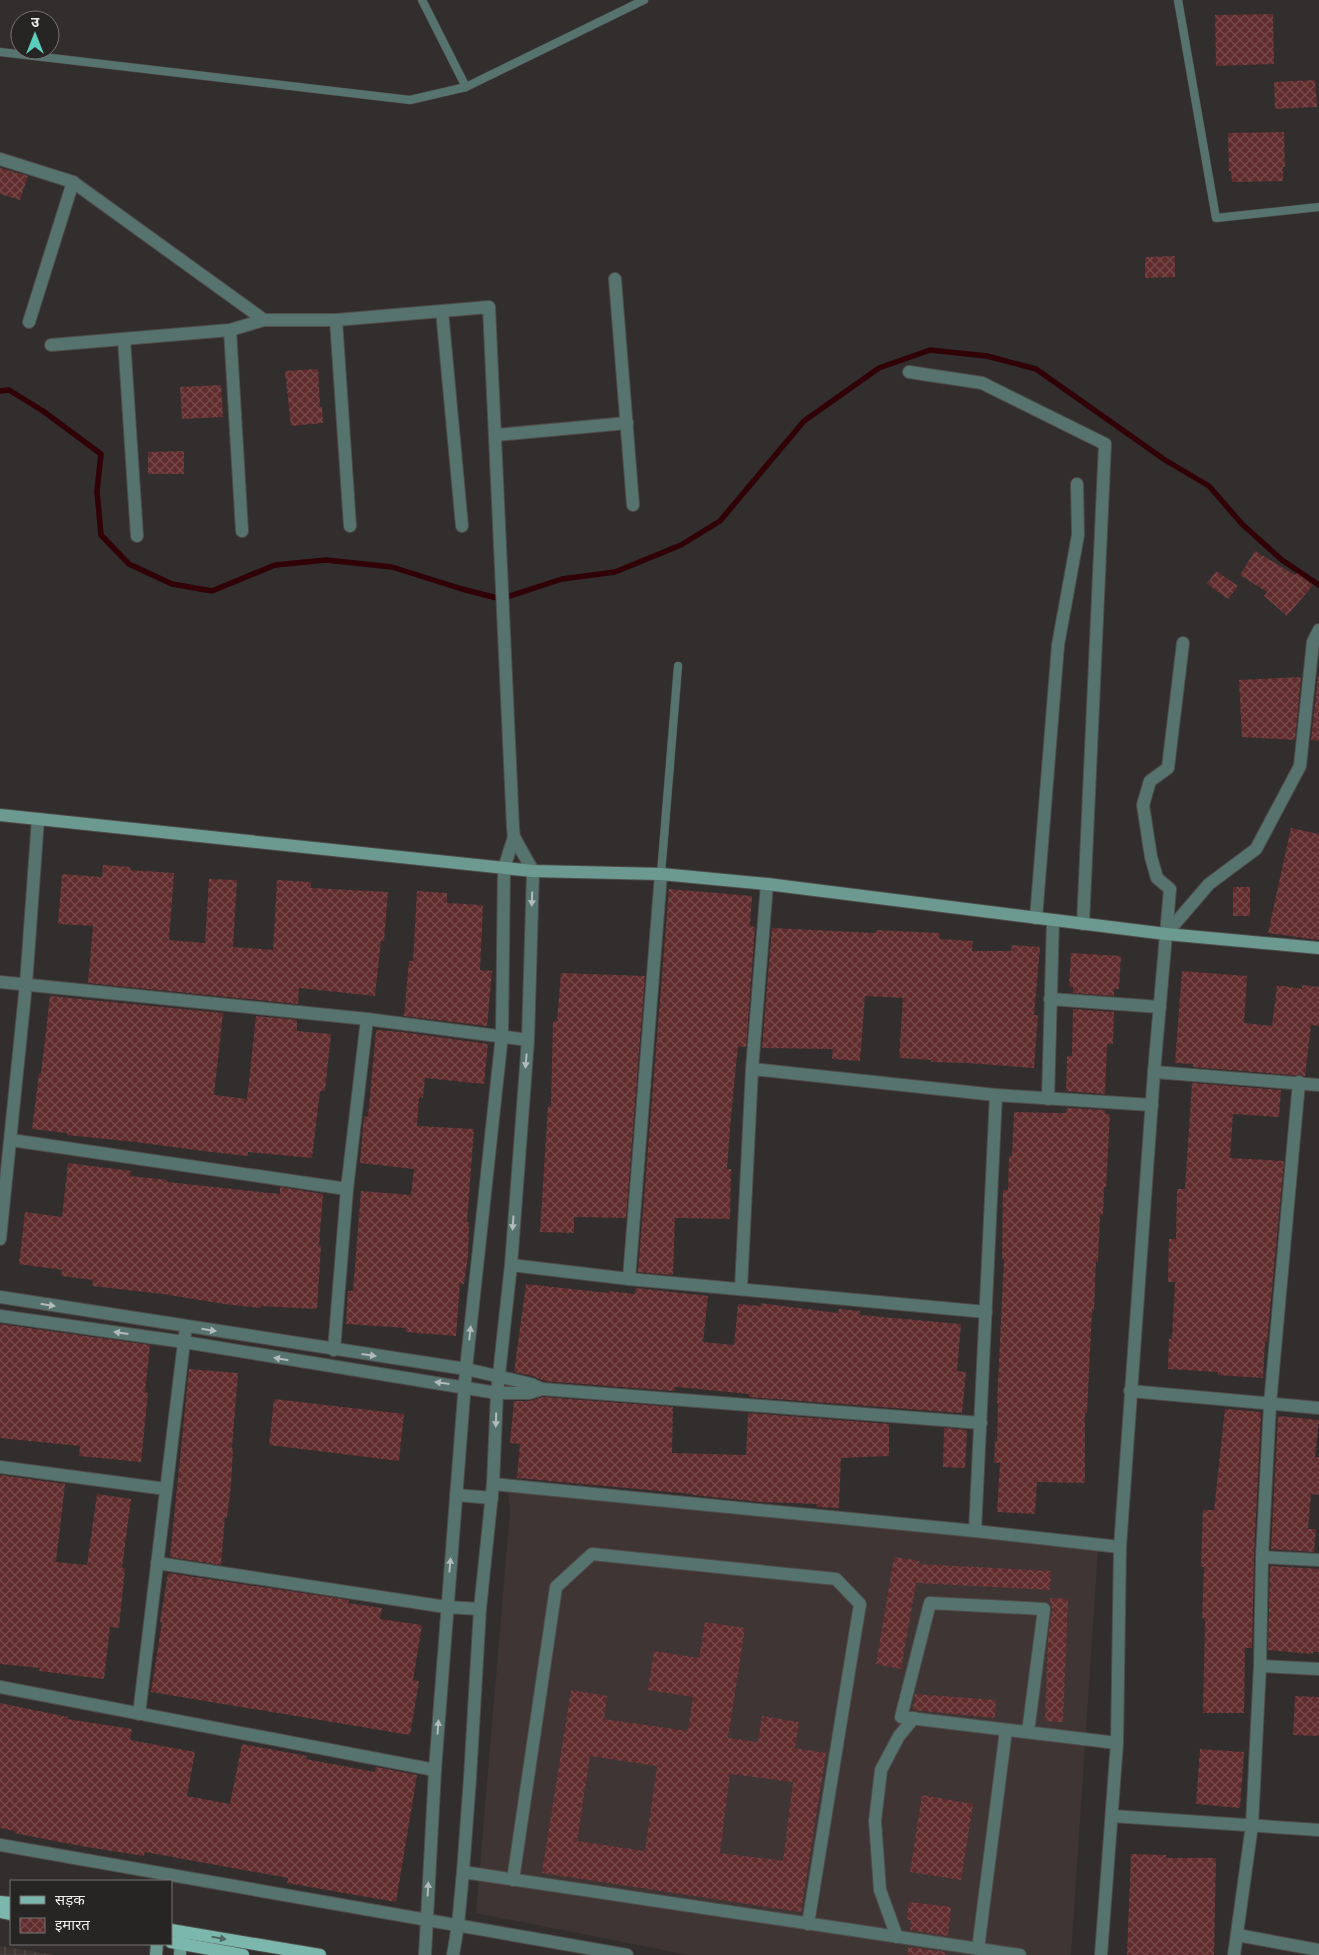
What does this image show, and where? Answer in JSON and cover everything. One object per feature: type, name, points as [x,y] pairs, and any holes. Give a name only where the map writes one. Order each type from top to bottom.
[{"type":"main road","points":[[177,1940],[243,1955]]},
{"type":"main road","points":[[177,1940],[320,1955]]},
{"type":"street","points":[[0,159],[73,182],[264,320]]},
{"type":"street","points":[[29,322],[73,182]]},
{"type":"street","points":[[615,279],[633,505]]},
{"type":"street","points":[[51,345],[230,330],[264,320],[336,320],[489,307],[514,837],[504,868],[502,1036],[466,1369],[446,1608],[425,1955]]},
{"type":"street","points":[[442,311],[462,526]]},
{"type":"street","points":[[336,320],[350,526]]},
{"type":"street","points":[[230,330],[242,531]]},
{"type":"street","points":[[124,339],[138,536]]},
{"type":"street","points":[[910,372],[982,383],[1104,444],[1083,924]]},
{"type":"street","points":[[496,435],[627,423]]},
{"type":"street","points":[[1036,918],[1058,646],[1078,535],[1077,484]]},
{"type":"street","points":[[1166,934],[1209,884],[1256,849],[1300,766],[1312,642],[1319,630]]},
{"type":"street","points":[[1101,1955],[1117,1743],[1120,1547],[1130,1391],[1170,889],[1157,878],[1151,858],[1143,805],[1150,781],[1168,768],[1183,643]]},
{"type":"street","points":[[0,815],[533,871],[660,874],[767,884],[1166,934],[1319,948]]},
{"type":"street","points":[[0,1239],[26,984],[38,819]]},
{"type":"street","points":[[454,1955],[463,1872],[480,1609],[494,1484],[498,1375],[511,1265],[528,1040],[533,871],[514,837]]},
{"type":"street","points":[[629,1279],[660,874]]},
{"type":"street","points":[[741,1288],[752,1068],[767,884]]},
{"type":"street","points":[[1048,1099],[1054,920]]},
{"type":"street","points":[[0,982],[367,1019],[528,1040]]},
{"type":"street","points":[[1050,999],[1160,1007]]},
{"type":"street","points":[[334,1350],[347,1189],[367,1019]]},
{"type":"street","points":[[752,1068],[996,1095],[1152,1105]]},
{"type":"street","points":[[1154,1072],[1319,1085]]},
{"type":"street","points":[[1234,1955],[1252,1825],[1270,1404],[1299,1082]]},
{"type":"street","points":[[975,1531],[996,1095]]},
{"type":"street","points":[[11,1140],[347,1189]]},
{"type":"street","points":[[511,1265],[629,1279],[986,1312]]},
{"type":"street","points":[[0,1298],[466,1369],[498,1375],[542,1389],[981,1423]]},
{"type":"street","points":[[0,1316],[184,1342],[497,1393],[529,1393],[542,1389]]},
{"type":"street","points":[[139,1714],[186,1326]]},
{"type":"street","points":[[1130,1391],[1319,1408]]},
{"type":"street","points":[[0,1466],[166,1489]]},
{"type":"street","points":[[494,1484],[1120,1547]]},
{"type":"street","points":[[456,1495],[492,1498]]},
{"type":"street","points":[[513,1880],[556,1587],[592,1554],[836,1579],[860,1604],[808,1924]]},
{"type":"street","points":[[1262,1558],[1319,1560]]},
{"type":"street","points":[[157,1563],[446,1608],[480,1609]]},
{"type":"street","points":[[1028,1732],[1044,1609],[930,1603],[901,1717],[1117,1743]]},
{"type":"street","points":[[1260,1666],[1319,1669]]},
{"type":"street","points":[[0,1687],[435,1770]]},
{"type":"street","points":[[896,1937],[880,1890],[875,1821],[881,1770],[899,1736],[914,1718]]},
{"type":"street","points":[[978,1949],[1006,1730]]},
{"type":"street","points":[[1112,1816],[1319,1830]]},
{"type":"street","points":[[0,1845],[627,1955]]},
{"type":"street","points":[[463,1872],[1020,1955]]},
{"type":"street","points":[[1237,1935],[1319,1950]]},
{"type":"lane","points":[[422,0],[466,87]]},
{"type":"lane","points":[[0,52],[410,100],[466,87],[644,0]]},
{"type":"lane","points":[[1178,0],[1216,218],[1319,206]]},
{"type":"lane","points":[[660,874],[678,666]]},
{"type":"shaded area","points":[[508,1490],[1098,1549],[1071,1955],[688,1955],[476,1913],[510,1512]]},
{"type":"shaded area","points":[[0,1946],[55,1955],[0,1955]]},
{"type":"building","points":[[1273,14],[1274,64],[1216,66],[1215,15]]},
{"type":"building","points":[[1315,80],[1317,107],[1275,109],[1274,82]]},
{"type":"building","points":[[1284,132],[1285,167],[1283,167],[1283,181],[1232,182],[1231,171],[1229,171],[1228,133]]},
{"type":"building","points":[[0,168],[28,176],[20,200],[0,194]]},
{"type":"building","points":[[1175,256],[1175,277],[1145,278],[1145,257]]},
{"type":"building","points":[[318,369],[320,407],[322,407],[323,423],[291,426],[285,371]]},
{"type":"building","points":[[221,385],[223,417],[182,419],[180,387]]},
{"type":"building","points":[[184,451],[184,474],[148,474],[148,452]]},
{"type":"building","points":[[1255,551],[1295,575],[1297,573],[1313,585],[1287,616],[1264,596],[1267,592],[1240,575]]},
{"type":"building","points":[[1216,571],[1238,586],[1228,599],[1207,584]]},
{"type":"building","points":[[1319,676],[1319,741],[1311,740]]},
{"type":"building","points":[[1301,677],[1295,740],[1242,737],[1239,680]]},
{"type":"building","points":[[1291,828],[1319,834],[1319,940],[1268,933]]},
{"type":"building","points":[[103,865],[131,867],[130,870],[174,873],[169,940],[205,943],[209,879],[237,880],[233,947],[273,950],[277,880],[311,882],[311,888],[388,892],[384,941],[381,941],[375,996],[299,988],[298,1004],[88,983],[93,926],[58,924],[62,874],[102,877]]},
{"type":"building","points":[[1233,887],[1250,887],[1250,916],[1233,916]]},
{"type":"building","points":[[669,889],[752,896],[750,926],[755,927],[746,1047],[738,1046],[731,1116],[727,1169],[731,1169],[730,1219],[675,1218],[673,1275],[638,1272]]},
{"type":"building","points":[[417,891],[447,893],[447,903],[483,905],[480,970],[492,971],[487,1026],[404,1016],[409,961],[413,961]]},
{"type":"building","points":[[772,928],[876,933],[876,930],[940,933],[939,939],[973,941],[972,951],[1011,951],[1012,945],[1040,947],[1034,1015],[1038,1015],[1034,1068],[931,1062],[931,1060],[899,1058],[903,998],[865,996],[860,1061],[832,1059],[833,1049],[762,1048]]},
{"type":"building","points":[[1071,953],[1121,956],[1119,989],[1114,989],[1114,996],[1073,993],[1073,987],[1069,986]]},
{"type":"building","points":[[1182,971],[1247,976],[1244,1023],[1272,1026],[1277,985],[1302,989],[1302,985],[1319,987],[1319,1026],[1311,1025],[1305,1076],[1193,1067],[1193,1064],[1175,1063]]},
{"type":"building","points":[[561,973],[645,976],[626,1218],[574,1217],[574,1233],[540,1232],[548,1106],[551,1106],[553,1021],[557,1021]]},
{"type":"building","points":[[50,996],[223,1013],[214,1095],[247,1099],[256,1016],[297,1020],[297,1031],[331,1034],[325,1091],[320,1091],[312,1158],[248,1152],[248,1156],[67,1135],[67,1133],[32,1129],[39,1074],[41,1074]]},
{"type":"building","points":[[1073,1009],[1114,1012],[1113,1044],[1107,1044],[1105,1094],[1066,1091],[1067,1056],[1072,1056]]},
{"type":"building","points":[[376,1030],[488,1044],[484,1084],[425,1078],[423,1098],[419,1097],[417,1126],[474,1129],[467,1222],[469,1222],[468,1256],[464,1284],[460,1283],[456,1336],[406,1332],[406,1328],[346,1324],[348,1291],[353,1291],[361,1191],[411,1195],[414,1169],[360,1163],[364,1116],[368,1117]]},
{"type":"building","points":[[1192,1083],[1281,1090],[1279,1117],[1233,1114],[1230,1158],[1284,1161],[1263,1378],[1218,1375],[1218,1372],[1168,1369],[1169,1339],[1172,1339],[1175,1282],[1168,1282],[1169,1239],[1176,1239],[1177,1189],[1185,1189]]},
{"type":"building","points":[[1066,1108],[1105,1110],[1105,1114],[1110,1114],[1106,1187],[1104,1187],[1103,1215],[1100,1215],[1094,1310],[1092,1310],[1087,1413],[1085,1413],[1085,1483],[1037,1482],[1035,1514],[997,1512],[1000,1463],[994,1463],[995,1441],[997,1441],[1004,1259],[1002,1259],[1003,1190],[1008,1190],[1009,1156],[1012,1156],[1014,1112],[1066,1113]]},
{"type":"building","points":[[68,1163],[131,1171],[130,1176],[167,1180],[167,1182],[280,1194],[280,1187],[323,1194],[317,1309],[261,1306],[261,1308],[92,1286],[93,1280],[61,1276],[62,1270],[19,1264],[25,1212],[62,1217]]},
{"type":"building","points":[[526,1284],[609,1293],[609,1291],[635,1294],[636,1288],[708,1296],[703,1342],[734,1345],[738,1304],[761,1306],[761,1303],[838,1313],[839,1309],[860,1311],[860,1315],[961,1324],[957,1371],[966,1372],[962,1413],[749,1397],[749,1394],[678,1387],[674,1387],[674,1391],[544,1381],[533,1376],[514,1372]]},
{"type":"building","points":[[0,1324],[150,1345],[145,1392],[148,1393],[141,1462],[79,1456],[80,1446],[0,1438]]},
{"type":"building","points":[[189,1369],[238,1373],[231,1485],[227,1518],[225,1517],[221,1565],[170,1557]]},
{"type":"building","points":[[543,1397],[673,1407],[672,1453],[746,1455],[748,1413],[889,1424],[889,1456],[841,1458],[839,1508],[817,1507],[817,1504],[762,1502],[517,1478],[520,1444],[510,1443],[514,1401],[529,1401]]},
{"type":"building","points":[[274,1399],[404,1414],[399,1461],[269,1445]]},
{"type":"building","points":[[1225,1409],[1261,1412],[1252,1648],[1245,1648],[1244,1713],[1203,1713],[1205,1619],[1202,1618],[1204,1567],[1201,1567],[1203,1510],[1214,1510]]},
{"type":"building","points":[[1278,1416],[1319,1420],[1315,1457],[1319,1457],[1319,1495],[1311,1494],[1308,1529],[1316,1529],[1314,1552],[1271,1549]]},
{"type":"building","points":[[944,1428],[967,1430],[965,1468],[943,1467]]},
{"type":"building","points":[[0,1475],[65,1484],[56,1562],[87,1565],[97,1494],[131,1499],[122,1568],[125,1568],[119,1628],[110,1627],[104,1679],[39,1671],[40,1668],[0,1664]]},
{"type":"building","points":[[894,1557],[920,1561],[919,1564],[1051,1571],[1050,1590],[916,1583],[901,1669],[876,1664]]},
{"type":"building","points":[[1270,1566],[1319,1569],[1319,1652],[1313,1652],[1313,1654],[1268,1650]]},
{"type":"building","points":[[168,1573],[349,1600],[348,1603],[382,1608],[380,1619],[422,1625],[413,1680],[419,1681],[410,1735],[151,1692]]},
{"type":"building","points":[[1050,1598],[1068,1599],[1063,1722],[1045,1721],[1048,1638],[1052,1610]]},
{"type":"building","points":[[705,1622],[745,1628],[728,1738],[758,1742],[762,1716],[799,1722],[795,1748],[826,1753],[801,1912],[542,1873],[571,1690],[607,1696],[604,1719],[688,1731],[693,1697],[648,1690],[654,1651],[699,1658]],"holes":[[[590,1756],[657,1766],[645,1851],[577,1841]],[[730,1774],[793,1782],[783,1861],[720,1853]]]},
{"type":"building","points":[[915,1694],[996,1700],[995,1718],[913,1710]]},
{"type":"building","points":[[1295,1696],[1319,1697],[1319,1736],[1293,1735]]},
{"type":"building","points":[[0,1703],[68,1717],[67,1719],[132,1729],[130,1740],[195,1752],[187,1796],[230,1804],[242,1744],[307,1756],[306,1759],[375,1772],[376,1767],[417,1775],[396,1902],[287,1883],[288,1878],[145,1852],[144,1856],[81,1846],[14,1833],[15,1831],[0,1828]]},
{"type":"building","points":[[1200,1749],[1244,1752],[1240,1808],[1196,1804]]},
{"type":"building","points":[[922,1795],[973,1804],[961,1880],[910,1872]]},
{"type":"building","points":[[1131,1854],[1166,1855],[1166,1858],[1216,1858],[1214,1955],[1127,1955]]},
{"type":"building","points":[[909,1902],[951,1907],[948,1936],[910,1930],[911,1920],[907,1920]]},
{"type":"building","points":[[908,1947],[946,1952],[945,1955],[908,1955]]},
{"type":"waterway","points":[[0,391],[9,390],[43,411],[101,454],[97,491],[101,535],[129,564],[172,584],[212,591],[275,565],[326,560],[392,567],[501,599],[562,579],[615,572],[681,545],[720,521],[804,421],[879,368],[930,350],[987,356],[1036,369],[1165,460],[1209,486],[1242,524],[1282,560],[1319,585]]}]
